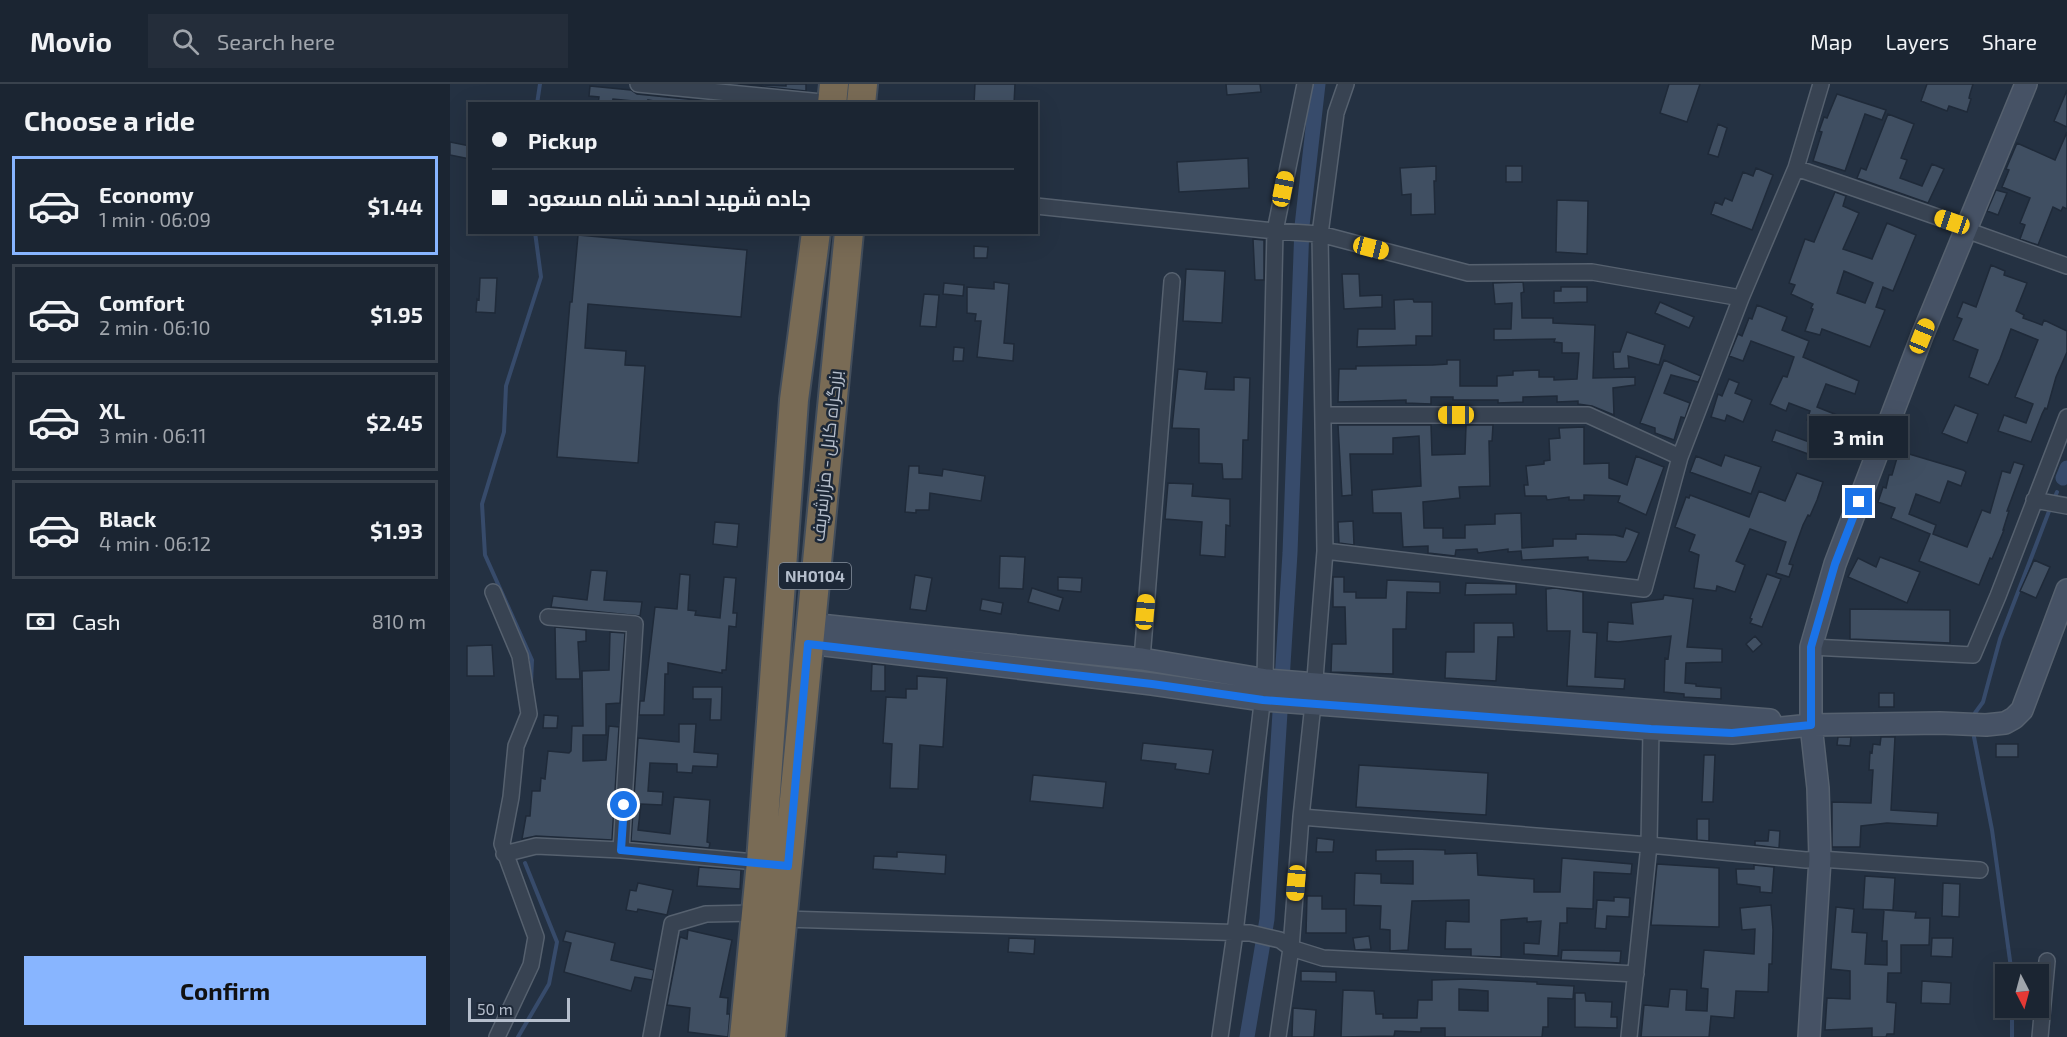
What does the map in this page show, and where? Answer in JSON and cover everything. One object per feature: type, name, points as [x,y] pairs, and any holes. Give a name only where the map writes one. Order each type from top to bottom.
[{"type":"highway","points":[[832,102],[834,84]]},
{"type":"highway","points":[[861,102],[863,84]]},
{"type":"highway","name":"بزرگراه کابل - مزارشریف","points":[[771,1037],[784,919],[775,864],[794,400],[816,234]]},
{"type":"highway","name":"بزرگراه کابل - مزارشریف","points":[[744,1037],[755,914],[775,864],[809,634],[849,234]]},
{"type":"main road","points":[[1809,1037],[1820,859],[1818,788],[1811,725],[1811,647],[1835,564],[1922,336],[2026,84]]},
{"type":"main road","points":[[809,634],[1152,684],[1313,693],[1651,729],[1732,733],[1811,725],[1940,723],[1986,725],[2005,723],[2014,718],[2026,701],[2067,590]]},
{"type":"main road","points":[[809,634],[1142,659],[1266,689]]},
{"type":"main road","points":[[1313,693],[1734,716],[1811,725]]},
{"type":"street","points":[[638,84],[822,102]]},
{"type":"street","points":[[1220,1037],[1243,933],[1266,689],[1283,231],[1305,84]]},
{"type":"street","points":[[1278,1037],[1285,944],[1301,817],[1325,551],[1324,415],[1317,234],[1336,113],[1346,84]]},
{"type":"street","points":[[1325,551],[1644,589],[1680,457],[1741,298],[1796,168],[1821,84]]},
{"type":"street","points":[[1796,168],[1952,222],[1966,230],[2067,266]]},
{"type":"street","points":[[1038,206],[1317,234],[1468,273],[1592,272],[1741,298]]},
{"type":"street","points":[[1142,659],[1172,281]]},
{"type":"street","points":[[1324,415],[1588,415],[1680,457]]},
{"type":"street","points":[[1811,647],[1972,655],[1998,596],[2067,417]]},
{"type":"street","points":[[2034,500],[2067,506]]},
{"type":"street","points":[[493,592],[520,656],[529,714],[516,746],[511,797],[502,844],[536,937],[531,965],[496,1037]]},
{"type":"street","points":[[548,617],[635,624],[621,850]]},
{"type":"street","points":[[1629,1037],[1649,845],[1651,729]]},
{"type":"street","points":[[1301,817],[1806,860],[1820,859],[1980,870]]},
{"type":"street","points":[[504,854],[536,846],[621,850],[775,864]]},
{"type":"street","points":[[651,1037],[672,924],[706,914],[755,914],[784,919],[1243,933],[1285,944],[1323,958],[1636,974]]},
{"type":"street","points":[[2040,1037],[2048,961]]},
{"type":"building","points":[[738,84],[786,86],[786,84],[806,84],[806,91]]},
{"type":"building","points":[[975,84],[1015,84],[1014,102],[974,102]]},
{"type":"building","points":[[1226,84],[1260,84],[1261,92],[1227,95]]},
{"type":"building","points":[[1669,84],[1700,84],[1687,122],[1660,113]]},
{"type":"building","points":[[1927,84],[1973,84],[1967,112],[1949,106],[1947,111],[1921,101]]},
{"type":"building","points":[[590,86],[631,90],[637,94],[717,102],[648,100],[648,102],[633,102],[613,99],[612,102],[598,102],[599,97],[589,96]]},
{"type":"building","points":[[2067,90],[2067,127],[2054,121]]},
{"type":"building","points":[[1837,94],[1886,110],[1882,120],[1865,114],[1845,171],[1813,161],[1824,117],[1827,118]]},
{"type":"building","points":[[1888,114],[1914,124],[1901,158],[1907,160],[1900,178],[1922,186],[1932,164],[1944,169],[1928,203],[1857,178],[1861,168],[1866,170]]},
{"type":"building","points":[[1718,124],[1727,128],[1718,157],[1708,154]]},
{"type":"building","points":[[2067,132],[2067,209],[2063,207],[2061,211],[2053,207],[2038,245],[2020,239],[2025,225],[2020,223],[2030,198],[2002,187],[2009,170],[2006,169],[2017,143],[2055,160]]},
{"type":"building","points":[[450,142],[468,146],[468,159],[450,155]]},
{"type":"building","points":[[1248,158],[1249,188],[1179,192],[1177,162]]},
{"type":"building","points":[[1436,166],[1435,214],[1411,215],[1411,194],[1402,195],[1400,168]]},
{"type":"building","points":[[1506,166],[1522,166],[1522,182],[1506,182]]},
{"type":"building","points":[[1756,168],[1773,175],[1752,230],[1711,214],[1715,202],[1722,205],[1725,198],[1732,201],[1743,172],[1753,176]]},
{"type":"building","points":[[1996,190],[2007,193],[1998,215],[1987,211]]},
{"type":"building","points":[[1835,192],[1846,196],[1843,206],[1859,213],[1843,249],[1872,259],[1887,223],[1916,235],[1893,291],[1883,287],[1876,307],[1885,310],[1870,347],[1822,329],[1820,335],[1805,331],[1813,304],[1791,294],[1795,285],[1789,283],[1805,239],[1814,242]],"holes":[[[1844,271],[1873,283],[1865,303],[1837,293]]]},
{"type":"building","points":[[1557,200],[1588,201],[1587,254],[1556,252]]},
{"type":"building","points":[[578,235],[747,250],[741,317],[588,304],[585,348],[626,351],[625,365],[645,366],[638,463],[557,457]]},
{"type":"building","points":[[1253,239],[1264,240],[1264,280],[1255,280]]},
{"type":"building","points":[[974,246],[988,247],[987,258],[974,258]]},
{"type":"building","points":[[1991,265],[2005,271],[2004,275],[2027,283],[2016,311],[2024,315],[2023,318],[2042,325],[2044,320],[2067,331],[2067,352],[2056,377],[2047,409],[2045,408],[2042,414],[2031,442],[1998,431],[2004,415],[2026,423],[2033,404],[2015,397],[2038,340],[2011,329],[1988,385],[1969,377],[1978,350],[1953,340],[1962,319],[1957,317],[1963,302],[1976,307]]},
{"type":"building","points":[[1186,269],[1225,271],[1222,323],[1183,321]]},
{"type":"building","points":[[1342,274],[1359,274],[1360,296],[1382,295],[1382,307],[1344,309]]},
{"type":"building","points":[[480,278],[497,278],[495,313],[476,312]]},
{"type":"building","points":[[994,282],[1009,284],[1004,343],[1014,344],[1013,361],[977,357],[981,321],[975,321],[976,314],[967,313],[967,287],[994,289]]},
{"type":"building","points":[[1523,282],[1522,318],[1553,318],[1553,323],[1595,325],[1593,378],[1635,377],[1635,385],[1613,388],[1614,415],[1592,406],[1578,404],[1578,401],[1557,402],[1557,396],[1523,397],[1523,402],[1498,403],[1498,400],[1453,400],[1453,397],[1431,397],[1431,404],[1406,403],[1406,400],[1338,402],[1339,369],[1356,369],[1356,366],[1433,365],[1447,364],[1447,360],[1460,360],[1460,386],[1497,386],[1497,376],[1513,375],[1513,371],[1539,370],[1539,377],[1554,377],[1554,380],[1577,379],[1579,353],[1562,353],[1562,343],[1554,342],[1555,339],[1494,340],[1494,329],[1511,329],[1512,303],[1495,304],[1493,283]]},
{"type":"building","points":[[944,283],[964,285],[963,296],[943,294]]},
{"type":"building","points":[[1561,287],[1587,287],[1587,302],[1554,303],[1554,291],[1561,291]]},
{"type":"building","points":[[924,294],[939,295],[936,327],[920,326]]},
{"type":"building","points":[[1413,299],[1414,302],[1432,302],[1432,336],[1416,336],[1416,345],[1357,347],[1358,329],[1395,329],[1394,300]]},
{"type":"building","points":[[1660,302],[1694,317],[1689,328],[1655,313]]},
{"type":"building","points":[[1757,305],[1787,317],[1782,330],[1809,341],[1803,357],[1859,381],[1855,394],[1826,384],[1817,407],[1837,415],[1831,430],[1807,420],[1810,411],[1789,403],[1786,411],[1770,404],[1783,376],[1787,377],[1794,357],[1751,341],[1743,361],[1729,356],[1738,334],[1742,336]]},
{"type":"building","points":[[1627,332],[1665,345],[1659,365],[1628,356],[1629,368],[1614,369],[1613,352],[1620,352]]},
{"type":"building","points":[[954,347],[964,348],[963,361],[953,361]]},
{"type":"building","points":[[1664,360],[1701,376],[1698,382],[1671,375],[1664,393],[1690,403],[1685,418],[1681,417],[1674,440],[1655,433],[1655,428],[1640,423]]},
{"type":"building","points":[[1178,369],[1207,372],[1205,389],[1234,390],[1234,377],[1250,378],[1248,440],[1243,440],[1242,479],[1223,479],[1222,464],[1199,463],[1199,429],[1172,428]]},
{"type":"building","points":[[1729,379],[1739,383],[1735,393],[1752,400],[1743,422],[1727,415],[1725,421],[1711,417],[1718,394],[1722,396]]},
{"type":"building","points":[[1955,405],[1978,414],[1967,443],[1942,433]]},
{"type":"building","points":[[1338,425],[1431,425],[1432,455],[1465,454],[1466,425],[1493,425],[1492,441],[1489,441],[1490,486],[1459,487],[1460,498],[1423,502],[1424,528],[1443,528],[1443,538],[1465,538],[1465,525],[1495,524],[1495,514],[1521,513],[1522,548],[1553,546],[1553,539],[1576,539],[1576,534],[1623,537],[1626,528],[1639,533],[1626,562],[1588,560],[1588,557],[1522,560],[1521,551],[1508,552],[1508,549],[1478,553],[1477,549],[1456,550],[1455,556],[1428,553],[1428,546],[1403,547],[1401,513],[1373,513],[1372,490],[1421,486],[1419,436],[1393,438],[1393,454],[1350,454],[1352,495],[1342,496]]},
{"type":"building","points":[[1584,427],[1584,464],[1609,463],[1609,478],[1627,485],[1636,456],[1664,467],[1646,515],[1618,502],[1620,496],[1584,495],[1584,500],[1569,500],[1569,497],[1547,500],[1546,496],[1525,496],[1524,485],[1528,485],[1526,466],[1544,464],[1544,461],[1550,460],[1549,439],[1560,438],[1559,428]]},
{"type":"building","points":[[1776,430],[1826,448],[1822,459],[1772,441]]},
{"type":"building","points":[[1899,451],[1966,472],[1961,486],[1948,481],[1940,503],[1916,494],[1909,514],[1936,525],[1933,534],[1967,547],[1982,510],[1990,513],[2002,471],[2010,473],[2014,462],[2024,465],[2007,511],[2009,511],[2004,530],[1979,585],[1919,561],[1930,534],[1891,518],[1895,508],[1878,502],[1883,487],[1886,488],[1889,475],[1892,475]]},
{"type":"building","points":[[1725,455],[1761,467],[1751,494],[1690,472],[1696,456],[1721,466]]},
{"type":"building","points":[[909,466],[919,466],[919,473],[942,476],[943,469],[985,476],[981,501],[930,493],[929,510],[916,510],[916,513],[905,512]]},
{"type":"building","points":[[1797,473],[1823,482],[1810,516],[1808,515],[1803,525],[1789,564],[1793,565],[1789,577],[1776,573],[1786,542],[1750,529],[1736,561],[1745,565],[1735,592],[1717,586],[1716,591],[1694,588],[1699,555],[1689,551],[1695,535],[1675,527],[1686,497],[1689,498],[1690,495],[1749,517],[1759,491],[1785,501]]},
{"type":"building","points":[[1168,483],[1193,484],[1192,496],[1230,499],[1230,526],[1226,525],[1225,557],[1200,555],[1202,522],[1165,519]]},
{"type":"building","points":[[1353,521],[1354,545],[1339,543],[1338,522]]},
{"type":"building","points":[[715,522],[739,524],[737,547],[713,544]]},
{"type":"building","points":[[1000,556],[1025,557],[1023,589],[999,588]]},
{"type":"building","points":[[1880,557],[1920,572],[1907,603],[1848,577],[1858,558],[1876,567]]},
{"type":"building","points":[[2034,560],[2050,567],[2036,598],[2020,591]]},
{"type":"building","points":[[591,570],[607,571],[604,600],[642,602],[640,616],[551,607],[553,596],[587,600]]},
{"type":"building","points":[[680,574],[690,575],[688,610],[696,611],[695,615],[720,618],[724,577],[736,578],[733,613],[737,613],[736,627],[729,626],[726,670],[722,670],[722,673],[668,663],[668,674],[665,674],[664,715],[639,715],[640,701],[644,701],[655,607],[677,609]]},
{"type":"building","points":[[1767,574],[1781,579],[1762,627],[1750,623],[1752,619],[1750,618]]},
{"type":"building","points":[[915,575],[932,578],[926,611],[910,609]]},
{"type":"building","points":[[1058,577],[1082,578],[1081,592],[1058,590]]},
{"type":"building","points":[[1333,577],[1344,577],[1344,592],[1356,592],[1356,598],[1386,598],[1387,580],[1440,582],[1440,593],[1407,592],[1406,629],[1393,629],[1393,674],[1331,672],[1332,644],[1346,644],[1345,607],[1333,607]]},
{"type":"building","points":[[1466,583],[1516,584],[1516,594],[1465,595]]},
{"type":"building","points":[[1032,588],[1063,598],[1059,611],[1028,602]]},
{"type":"building","points":[[1546,589],[1583,592],[1583,632],[1597,633],[1595,677],[1625,679],[1624,689],[1567,686],[1570,631],[1547,631]]},
{"type":"building","points":[[1664,595],[1693,599],[1687,647],[1722,649],[1722,662],[1686,663],[1685,683],[1721,688],[1721,699],[1684,697],[1684,694],[1664,692],[1665,658],[1668,659],[1671,636],[1618,642],[1607,641],[1608,622],[1633,624],[1631,603],[1663,599]]},
{"type":"building","points":[[982,599],[1003,603],[1001,614],[980,610]]},
{"type":"building","points":[[1850,609],[1950,610],[1950,643],[1850,639]]},
{"type":"building","points":[[1474,623],[1513,623],[1514,637],[1498,637],[1496,681],[1445,678],[1446,652],[1474,652]]},
{"type":"building","points":[[555,627],[586,630],[586,641],[578,642],[580,679],[556,679]]},
{"type":"building","points":[[610,632],[625,633],[620,703],[606,704],[606,735],[583,735],[583,761],[606,760],[609,726],[619,727],[612,840],[536,836],[522,839],[526,816],[530,816],[532,791],[540,791],[541,778],[545,779],[548,751],[569,753],[572,726],[583,726],[582,671],[609,670]]},
{"type":"building","points":[[1755,636],[1762,644],[1753,652],[1746,644]]},
{"type":"building","points":[[492,645],[494,676],[467,676],[467,646]]},
{"type":"building","points":[[872,664],[885,665],[885,691],[871,691]]},
{"type":"building","points":[[917,676],[947,678],[943,747],[920,745],[918,789],[890,788],[892,744],[883,743],[886,697],[906,698],[906,689],[917,689]]},
{"type":"building","points":[[693,687],[722,687],[721,720],[710,720],[711,699],[693,699]]},
{"type":"building","points":[[1879,693],[1894,693],[1894,707],[1879,707]]},
{"type":"building","points":[[544,715],[558,716],[557,728],[543,728]]},
{"type":"building","points":[[679,724],[696,724],[694,752],[718,754],[717,767],[693,766],[692,773],[677,772],[677,764],[650,763],[648,791],[663,792],[662,805],[641,804],[638,830],[670,834],[674,797],[710,800],[707,842],[710,843],[709,848],[631,841],[638,738],[679,742]]},
{"type":"building","points":[[1838,737],[1851,737],[1850,746],[1837,745]]},
{"type":"building","points":[[1881,737],[1895,737],[1891,810],[1938,813],[1937,826],[1887,823],[1861,826],[1860,847],[1832,847],[1832,802],[1871,803],[1873,770],[1869,770],[1870,752],[1872,753],[1873,744],[1880,745]]},
{"type":"building","points":[[1143,743],[1213,750],[1209,774],[1175,769],[1176,764],[1141,760]]},
{"type":"building","points":[[1996,744],[2018,744],[2018,757],[1996,757]]},
{"type":"building","points":[[1704,755],[1715,755],[1713,802],[1702,802]]},
{"type":"building","points":[[1359,765],[1488,773],[1486,815],[1356,807]]},
{"type":"building","points":[[1033,775],[1106,782],[1103,808],[1030,801]]},
{"type":"building","points":[[1697,819],[1709,819],[1709,841],[1697,840]]},
{"type":"building","points":[[1769,830],[1780,831],[1779,848],[1755,845],[1755,841],[1768,841]]},
{"type":"building","points":[[1317,838],[1334,840],[1333,852],[1316,852]]},
{"type":"building","points":[[1376,850],[1445,850],[1445,854],[1477,853],[1478,875],[1534,879],[1534,892],[1560,892],[1562,858],[1632,864],[1631,874],[1594,872],[1593,909],[1567,908],[1567,923],[1560,923],[1558,956],[1524,954],[1524,943],[1539,944],[1541,921],[1527,922],[1527,918],[1501,920],[1501,957],[1471,956],[1471,949],[1445,949],[1446,921],[1469,922],[1469,900],[1412,901],[1408,950],[1390,951],[1390,930],[1380,929],[1381,906],[1354,905],[1355,873],[1381,874],[1381,883],[1413,884],[1413,861],[1376,861]]},
{"type":"building","points":[[897,852],[946,855],[945,874],[873,869],[874,856],[897,857]]},
{"type":"building","points":[[1657,864],[1719,868],[1719,927],[1651,925]]},
{"type":"building","points":[[1754,865],[1774,867],[1772,893],[1760,892],[1760,887],[1737,884],[1736,869],[1754,869]]},
{"type":"building","points":[[699,867],[741,870],[740,889],[697,886]]},
{"type":"building","points":[[1865,876],[1895,878],[1893,910],[1863,909]]},
{"type":"building","points":[[638,883],[673,890],[667,915],[638,909],[637,912],[626,910],[630,890],[636,891]]},
{"type":"building","points":[[1943,883],[1960,884],[1959,917],[1942,916]]},
{"type":"building","points":[[1307,896],[1322,896],[1322,909],[1346,909],[1346,933],[1306,933]]},
{"type":"building","points":[[1614,897],[1630,898],[1629,917],[1607,916],[1606,929],[1595,928],[1597,900],[1614,901]]},
{"type":"building","points":[[1771,905],[1772,964],[1769,964],[1768,992],[1736,991],[1734,1018],[1711,1016],[1709,1037],[1641,1037],[1644,1005],[1668,1007],[1670,989],[1687,990],[1686,1010],[1707,1011],[1708,989],[1701,988],[1704,950],[1754,954],[1755,929],[1742,930],[1740,908]]},
{"type":"building","points":[[1836,907],[1854,909],[1852,932],[1867,933],[1865,964],[1887,965],[1887,941],[1882,941],[1884,910],[1916,912],[1915,918],[1930,918],[1929,945],[1901,945],[1901,973],[1888,973],[1887,1002],[1896,1003],[1894,1034],[1887,1034],[1886,1037],[1872,1037],[1872,1028],[1825,1030],[1827,998],[1850,999],[1850,971],[1831,969]]},
{"type":"building","points":[[688,930],[732,940],[720,997],[728,998],[727,1014],[730,1014],[728,1037],[688,1032],[690,1008],[667,1005],[680,937],[687,939]]},
{"type":"building","points":[[566,931],[615,943],[611,960],[654,970],[652,980],[635,977],[631,991],[564,972],[571,943],[563,941]]},
{"type":"building","points":[[1369,936],[1371,949],[1355,950],[1353,938]]},
{"type":"building","points":[[1009,938],[1035,939],[1034,954],[1008,952]]},
{"type":"building","points":[[1932,938],[1953,938],[1952,957],[1931,956]]},
{"type":"building","points":[[1562,950],[1621,951],[1620,963],[1561,960]]},
{"type":"building","points":[[1301,971],[1336,972],[1336,982],[1301,981]]},
{"type":"building","points":[[1471,979],[1574,986],[1573,999],[1548,998],[1548,1027],[1543,1027],[1542,1037],[1445,1037],[1445,1028],[1421,1028],[1421,1032],[1395,1031],[1394,1036],[1341,1037],[1343,990],[1374,991],[1376,1014],[1383,1014],[1383,1018],[1417,1018],[1418,1000],[1432,1000],[1432,980]],"holes":[[[1459,989],[1488,991],[1488,1011],[1459,1010]]]},
{"type":"building","points":[[1922,981],[1951,983],[1950,1004],[1921,1003]]},
{"type":"building","points":[[1575,993],[1585,993],[1586,1001],[1612,1002],[1611,1017],[1617,1017],[1617,1028],[1575,1027]]},
{"type":"building","points":[[1293,1008],[1316,1010],[1314,1037],[1292,1037]]},
{"type":"waterway","points":[[537,102],[540,84]]},
{"type":"waterway","points":[[1247,1037],[1267,919],[1290,553],[1302,226],[1318,84]]},
{"type":"waterway","points":[[531,683],[532,660],[485,555],[482,504],[504,432],[506,386],[541,277],[535,234]]},
{"type":"waterway","points":[[2063,478],[2067,468]]},
{"type":"waterway","points":[[2054,499],[2057,492]]},
{"type":"waterway","points":[[1975,713],[1983,702],[2000,639],[2051,506]]},
{"type":"waterway","points":[[1974,737],[1992,830],[2010,964]]},
{"type":"waterway","points":[[518,1037],[549,984],[557,942],[525,863]]},
{"type":"waterway","points":[[2012,1018],[2012,1037]]},
{"type":"route","points":[[624,805],[621,850],[788,866],[808,644],[1152,684],[1263,700],[1336,706],[1732,733],[1811,725],[1811,647],[1835,564],[1859,502]]}]
